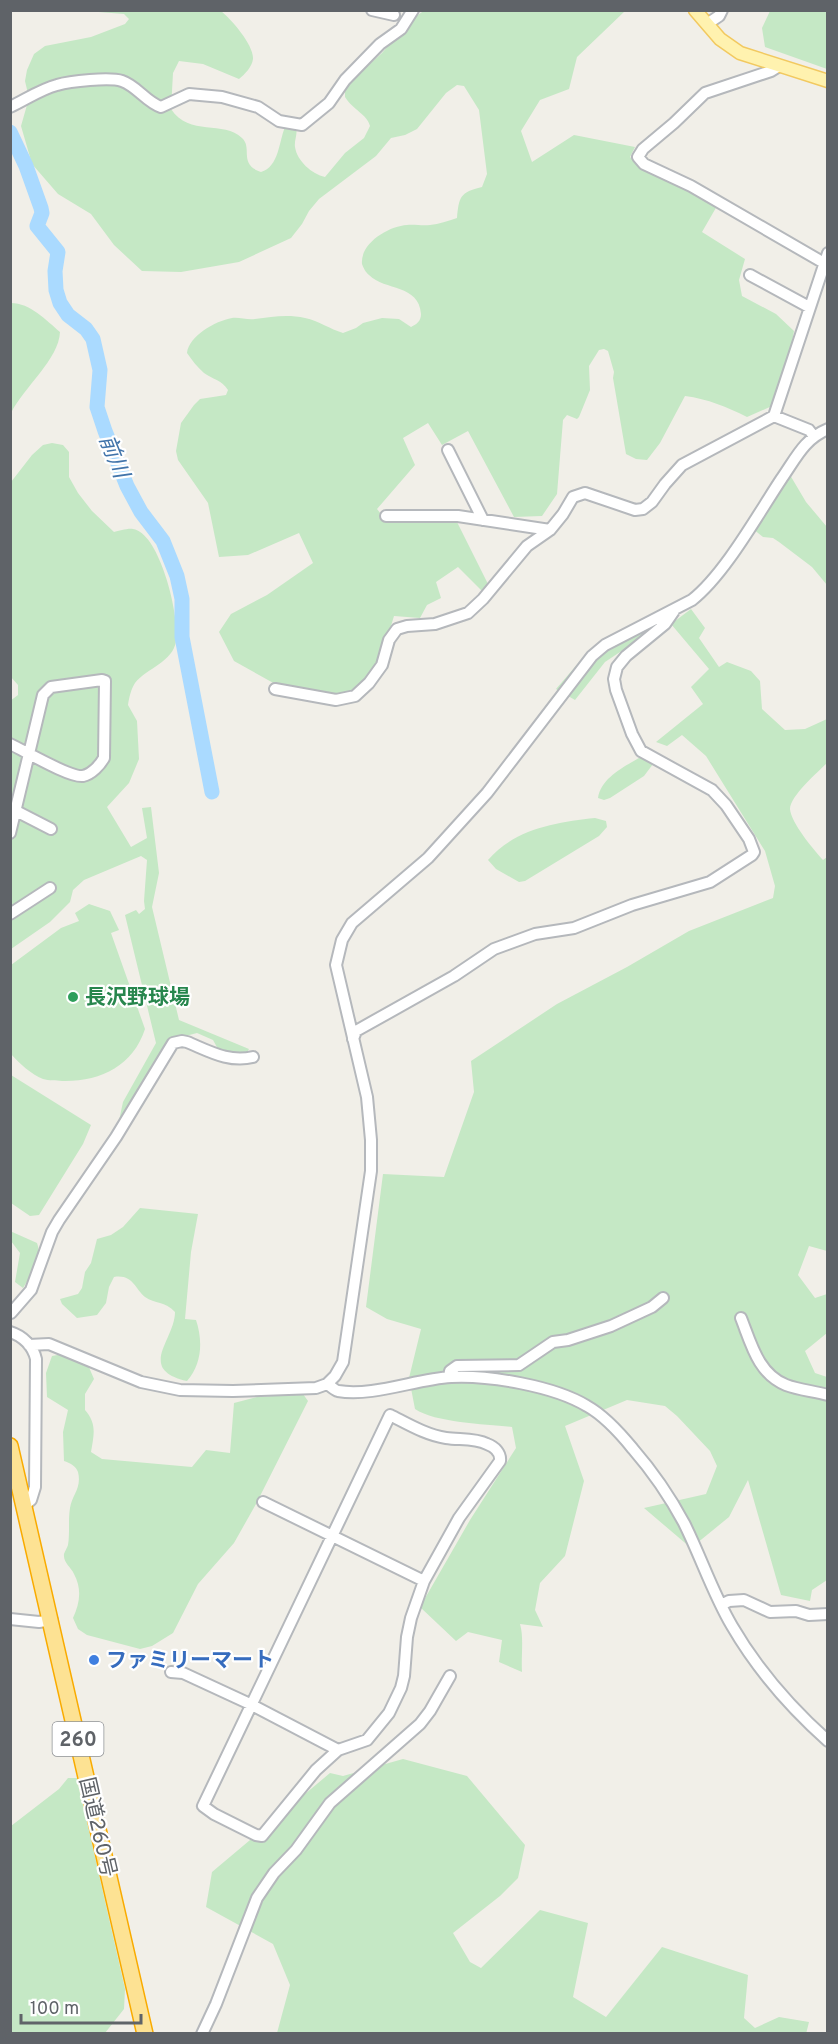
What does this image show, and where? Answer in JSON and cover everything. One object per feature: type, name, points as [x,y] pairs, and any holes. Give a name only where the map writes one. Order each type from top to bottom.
[{"type":"highway","name":"国道260号","points":[[10,1446],[145,2034]]},
{"type":"main road","points":[[695,10],[720,39],[740,53],[828,81]]},
{"type":"street","points":[[372,10],[394,15]]},
{"type":"street","points":[[10,107],[56,85],[101,80],[122,81],[160,107],[189,94],[222,97],[258,106],[279,121],[302,125],[329,103],[345,80],[380,44],[401,29],[413,10]]},
{"type":"street","points":[[707,24],[722,10]]},
{"type":"street","points":[[276,689],[336,700],[355,696],[369,683],[382,665],[389,640],[397,629],[435,624],[468,613],[483,599],[527,546],[550,530],[573,497],[585,493],[635,510],[643,509],[652,502],[664,484],[682,465],[774,416],[826,258],[691,186],[644,164],[638,157],[643,149],[705,93],[771,71],[779,66]]},
{"type":"street","points":[[750,275],[809,307]]},
{"type":"street","points":[[774,416],[809,430],[813,435]]},
{"type":"street","points":[[29,1345],[49,1344],[133,1379],[180,1390],[303,1389],[327,1384],[343,1362],[371,1171],[367,1097],[336,965],[342,940],[352,923],[428,858],[450,836],[513,762],[592,656],[605,645],[692,600],[704,590],[813,435],[828,429]]},
{"type":"street","points":[[448,450],[483,520]]},
{"type":"street","points":[[386,516],[458,516],[550,530]]},
{"type":"street","points":[[353,1040],[356,1031],[454,975],[494,949],[535,934],[574,928],[632,905],[710,882],[752,855],[754,852],[748,839],[726,805],[712,790],[640,751],[616,690],[614,679],[617,667],[626,656],[665,624],[676,608]]},
{"type":"street","points":[[10,744],[30,754],[75,776],[86,776],[101,764],[105,751],[105,681],[51,687],[46,690],[44,695],[30,754],[16,811],[10,833]]},
{"type":"street","points":[[16,811],[51,829]]},
{"type":"street","points":[[10,914],[50,888]]},
{"type":"street","points":[[24,1506],[31,1500],[35,1487],[36,1359],[34,1351],[21,1336],[12,1332],[15,1322],[11,1313],[31,1290],[52,1232],[116,1137],[173,1043],[186,1042],[229,1059],[253,1058]]},
{"type":"street","points":[[449,1377],[450,1371],[457,1366],[519,1365],[553,1342],[568,1340],[611,1326],[652,1307],[663,1298]]},
{"type":"street","points":[[741,1318],[765,1371],[787,1385],[828,1395]]},
{"type":"street","points":[[327,1384],[336,1391],[360,1391],[449,1377],[497,1380],[560,1393],[589,1407],[621,1435],[661,1484],[684,1523],[721,1605],[750,1654],[799,1712],[828,1741]]},
{"type":"street","points":[[390,1415],[418,1429],[443,1437],[489,1444],[501,1456],[497,1467],[459,1518],[424,1581],[411,1618],[404,1676],[397,1699],[389,1713],[367,1740],[338,1750],[316,1770],[262,1836],[213,1814],[202,1806],[390,1415]]},
{"type":"street","points":[[263,1502],[424,1581]]},
{"type":"street","points":[[721,1605],[729,1601],[744,1600],[770,1612],[796,1611],[808,1615],[828,1614]]},
{"type":"street","points":[[10,1619],[51,1620]]},
{"type":"street","points":[[171,1672],[183,1673],[250,1704],[338,1750]]},
{"type":"street","points":[[202,2034],[257,1898],[268,1881],[296,1850],[330,1803],[420,1724],[450,1676]]},
{"type":"green space","points":[[425,10],[625,11],[577,57],[569,89],[540,100],[521,131],[532,162],[574,135],[635,147],[630,157],[639,167],[717,206],[702,232],[745,259],[739,280],[742,296],[776,314],[794,331],[791,348],[772,406],[747,417],[717,404],[685,396],[660,443],[647,460],[636,459],[626,454],[613,378],[614,372],[608,351],[599,350],[589,366],[590,390],[579,417],[577,419],[567,415],[563,420],[557,494],[542,516],[514,517],[468,431],[442,445],[428,423],[403,438],[415,465],[377,509],[385,519],[457,522],[489,586],[482,591],[458,567],[436,582],[441,598],[427,605],[420,618],[394,616],[380,662],[353,695],[336,697],[277,685],[234,661],[219,632],[231,614],[267,595],[313,563],[299,533],[248,555],[219,557],[208,503],[178,460],[176,451],[181,423],[194,405],[200,399],[226,395],[228,390],[220,382],[204,373],[187,353],[192,341],[204,330],[218,322],[232,318],[298,317],[315,321],[343,333],[363,323],[382,318],[399,319],[411,327],[417,323],[421,314],[419,304],[408,293],[384,284],[369,275],[362,264],[363,256],[371,243],[384,232],[400,226],[433,225],[457,218],[462,196],[482,187],[487,174],[479,110],[464,86],[457,85],[446,93],[417,129],[391,138],[376,156],[319,199],[291,238],[239,262],[181,272],[142,271],[114,245],[91,214],[58,194],[32,164],[21,126],[29,98],[25,81],[34,54],[45,46],[91,37],[125,24],[129,19],[124,14],[86,11],[221,11],[236,26],[250,47],[253,59],[251,65],[239,79],[203,64],[179,61],[173,73],[171,109],[178,118],[187,123],[235,133],[245,142],[250,165],[261,172],[272,165],[285,127],[296,127],[296,152],[310,170],[325,177],[345,153],[364,138],[370,126],[366,118],[345,97],[345,91],[352,80],[382,53],[409,21]]},
{"type":"green space","points":[[770,11],[827,11],[827,69],[765,47],[762,28]]},
{"type":"green space","points":[[11,303],[31,309],[60,332],[54,352],[11,413]]},
{"type":"green space","points":[[52,443],[63,445],[69,452],[69,477],[92,511],[114,532],[133,529],[143,534],[160,560],[166,578],[175,614],[176,641],[165,660],[140,678],[132,688],[128,705],[137,721],[139,759],[129,783],[107,807],[131,847],[147,838],[142,808],[151,807],[159,873],[152,907],[179,1020],[249,1049],[245,1056],[235,1056],[218,1049],[213,1040],[197,1033],[174,1039],[117,1130],[123,1102],[156,1043],[125,915],[136,910],[139,914],[145,909],[147,860],[141,856],[84,880],[73,890],[70,902],[50,922],[11,949],[10,701],[18,695],[18,685],[10,676],[11,482],[32,455],[43,445]]},
{"type":"green space","points":[[790,475],[806,502],[827,527],[827,585],[812,567],[779,542],[773,538],[763,537],[753,529]]},
{"type":"green space","points":[[691,609],[705,628],[699,638],[719,667],[727,662],[751,671],[760,681],[762,709],[785,730],[805,729],[827,719],[827,763],[799,791],[790,809],[794,821],[809,843],[823,860],[827,857],[827,1251],[809,1246],[798,1275],[815,1298],[827,1294],[827,1333],[805,1351],[815,1373],[827,1377],[827,1580],[812,1590],[810,1601],[781,1595],[748,1480],[729,1517],[691,1548],[644,1508],[706,1494],[717,1466],[710,1451],[665,1406],[627,1400],[565,1426],[584,1481],[565,1556],[540,1583],[535,1610],[543,1627],[520,1624],[522,1672],[499,1662],[502,1640],[468,1632],[456,1641],[420,1607],[470,1520],[516,1448],[512,1427],[448,1420],[424,1414],[415,1409],[409,1378],[421,1329],[387,1319],[366,1307],[383,1174],[444,1177],[474,1092],[471,1061],[557,1004],[689,931],[773,898],[775,886],[765,851],[706,756],[682,735],[667,746],[656,742],[703,704],[691,687],[709,669],[671,624]]},
{"type":"green space","points":[[642,620],[650,632],[605,662],[575,700],[556,689],[587,653]]},
{"type":"green space","points":[[642,756],[653,764],[644,776],[610,798],[604,800],[598,798],[609,778]]},
{"type":"green space","points":[[595,818],[606,821],[607,827],[599,836],[525,881],[519,882],[496,869],[488,860],[499,849],[523,834],[551,825]]},
{"type":"green space","name":"長沢野球場","points":[[89,904],[110,911],[119,930],[111,933],[145,1029],[132,1053],[123,1062],[102,1075],[76,1081],[45,1080],[30,1072],[11,1054],[11,965],[61,928],[79,921],[75,913]]},
{"type":"green space","points":[[11,1075],[91,1125],[83,1144],[39,1215],[30,1216],[11,1203]]},
{"type":"green space","points":[[140,1208],[198,1214],[191,1252],[185,1319],[196,1320],[200,1336],[200,1352],[196,1367],[187,1381],[172,1376],[164,1369],[161,1361],[175,1312],[168,1306],[145,1297],[130,1280],[114,1277],[109,1287],[106,1303],[97,1315],[77,1318],[62,1304],[60,1299],[78,1294],[82,1288],[85,1272],[91,1263],[97,1239],[111,1235],[123,1227]]},
{"type":"green space","points":[[10,1231],[37,1243],[38,1255],[35,1266],[23,1288],[15,1282],[20,1253],[11,1241]]},
{"type":"green space","points":[[63,1354],[88,1365],[94,1379],[85,1394],[85,1410],[93,1425],[91,1452],[102,1459],[192,1467],[206,1450],[230,1453],[234,1403],[257,1397],[303,1394],[308,1401],[234,1543],[198,1584],[173,1633],[152,1646],[140,1649],[87,1635],[78,1629],[73,1618],[79,1601],[79,1591],[77,1580],[64,1554],[68,1545],[70,1508],[79,1478],[76,1468],[64,1461],[63,1432],[68,1410],[47,1397],[46,1373],[52,1356]]},
{"type":"green space","points":[[403,1759],[467,1776],[525,1845],[518,1878],[500,1896],[453,1933],[470,1962],[481,1968],[540,1910],[588,1923],[573,1997],[606,2017],[662,1947],[748,1975],[744,2018],[755,2028],[779,2017],[809,2022],[806,2034],[277,2033],[290,1985],[273,1944],[206,1907],[212,1872],[330,1773],[343,1776]]},
{"type":"green space","points":[[68,1778],[77,1778],[125,1989],[124,2009],[105,2033],[11,2033],[11,1826],[59,1789]]},
{"type":"waterway","name":"前川","points":[[10,132],[26,166],[41,208],[42,213],[37,226],[58,252],[55,271],[56,290],[60,303],[68,315],[86,329],[93,339],[100,370],[97,407],[105,431],[127,486],[141,512],[163,541],[177,576],[182,599],[182,637],[212,792]]},
{"type":"place","name":"長沢野球場","points":[[73,997]]},
{"type":"place","name":"ファミリーマート","points":[[94,1660]]}]
